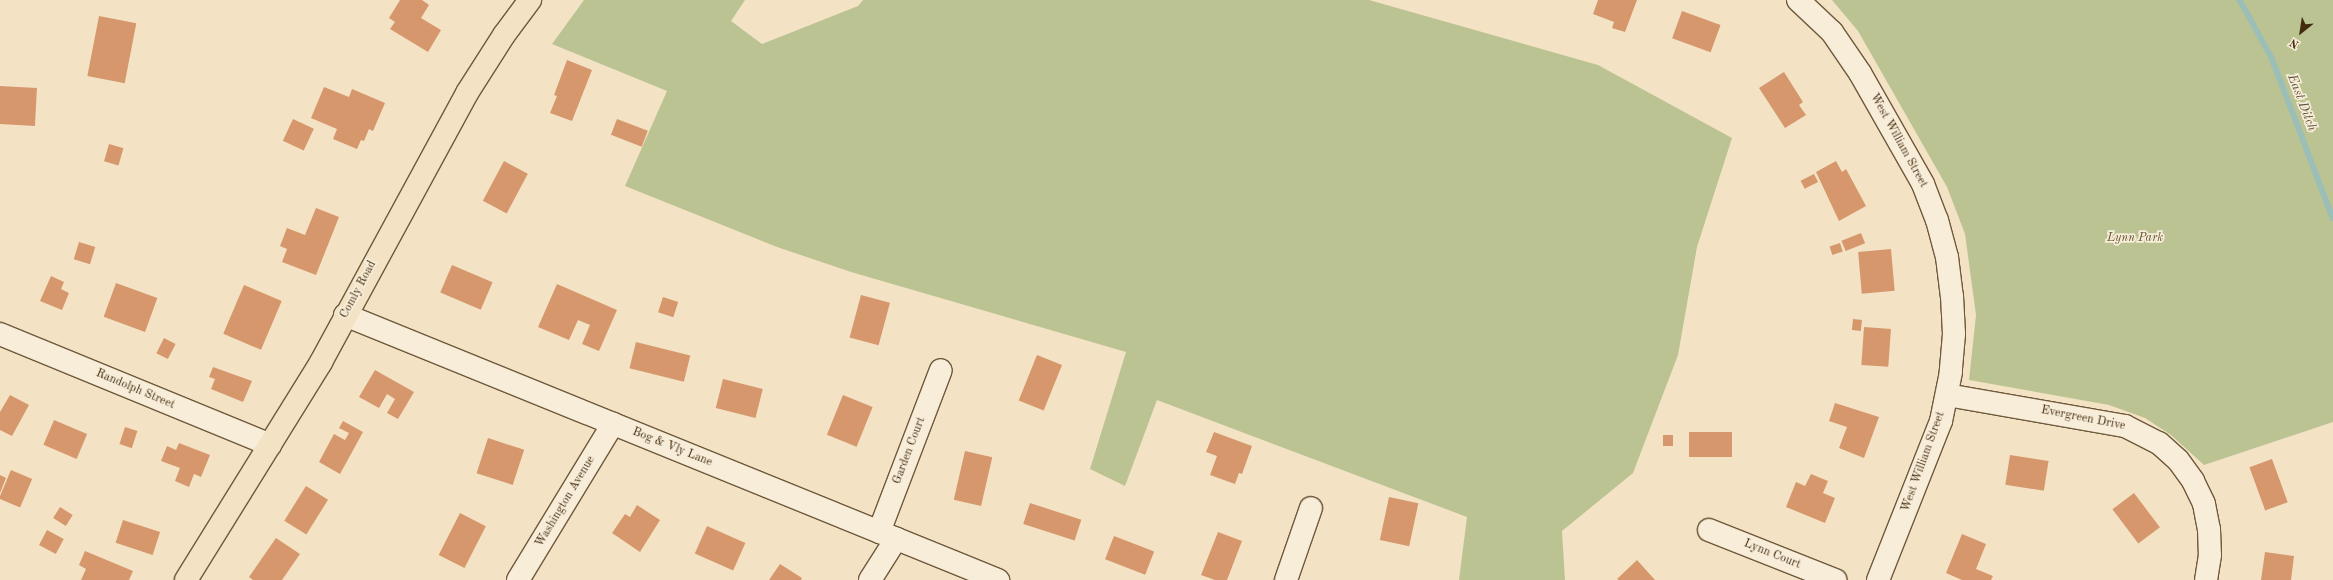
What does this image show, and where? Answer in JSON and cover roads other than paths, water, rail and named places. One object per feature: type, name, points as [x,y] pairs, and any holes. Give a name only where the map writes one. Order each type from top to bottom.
[{"type":"main road","name":"Comly Road","points":[[186,580],[320,362],[467,93],[504,35],[530,0]]},
{"type":"street","name":"West William Street","points":[[1798,0],[1832,32],[1860,73],[1924,184],[1947,257],[1952,296],[1954,334],[1947,395],[1932,447],[1878,580]]},
{"type":"street","name":"Bog & Vly Lane","points":[[345,315],[998,580]]},
{"type":"street","name":"Randolph Street","points":[[0,334],[270,445]]},
{"type":"street","name":"Garden Court","points":[[870,580],[887,536],[941,370]]},
{"type":"street","name":"Evergreen Drive","points":[[1947,395],[2125,426],[2159,443],[2178,460],[2193,481],[2204,504],[2209,529],[2210,555],[2206,580]]},
{"type":"street","name":"Washington Avenue","points":[[518,580],[613,424]]},
{"type":"street","points":[[1286,580],[1311,508]]},
{"type":"street","name":"Lynn Court","points":[[1709,530],[1835,580]]},
{"type":"waterway","name":"East Ditch","points":[[2240,0],[2272,58],[2333,218]]},
{"type":"park label","name":"Lynn Park","points":[[2135,239]]}]
